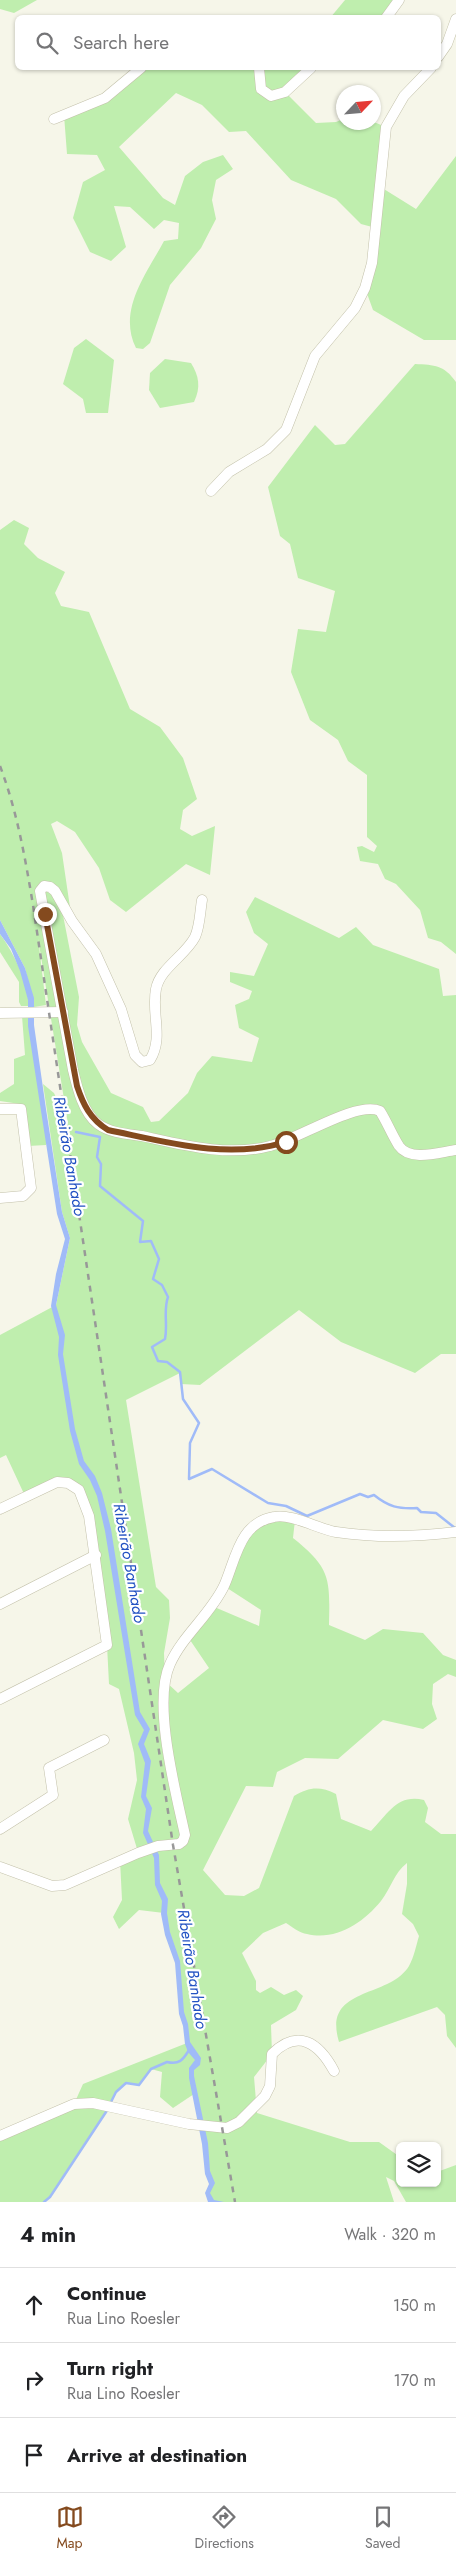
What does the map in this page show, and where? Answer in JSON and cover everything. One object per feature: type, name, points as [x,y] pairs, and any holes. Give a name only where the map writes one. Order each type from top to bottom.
[{"type":"street","points":[[388,15],[399,0]]},
{"type":"street","points":[[441,53],[448,44],[456,19]]},
{"type":"street","points":[[54,119],[105,98],[139,70]]},
{"type":"street","points":[[259,70],[261,89],[271,96],[285,92],[308,70]]},
{"type":"street","points":[[210,491],[229,472],[267,448],[286,430],[315,356],[355,308],[365,288],[372,263],[383,140],[386,127],[404,96],[429,70]]},
{"type":"street","points":[[202,900],[195,937],[162,974],[156,988],[155,1012],[158,1037],[150,1060],[142,1062],[135,1055],[121,1009],[96,954],[72,921],[55,891],[50,887],[44,886],[40,891],[40,901],[45,914],[73,1070],[81,1097],[92,1118],[108,1130],[234,1151],[258,1149],[286,1142],[342,1116],[369,1107],[380,1111],[400,1147],[406,1152],[414,1155],[456,1150]]},
{"type":"street","points":[[0,1013],[63,1012]]},
{"type":"street","points":[[0,1109],[21,1109],[31,1188],[28,1193],[17,1198],[0,1198]]},
{"type":"street","points":[[0,1509],[57,1482],[68,1483],[79,1490],[84,1497],[96,1555],[107,1645],[0,1700]]},
{"type":"street","points":[[0,1867],[58,1886],[73,1882],[146,1850],[158,1846],[179,1844],[183,1841],[184,1835],[165,1718],[166,1673],[178,1650],[219,1595],[240,1542],[249,1530],[267,1518],[278,1516],[333,1532],[377,1538],[456,1532]]},
{"type":"street","points":[[0,1604],[96,1555]]},
{"type":"street","points":[[0,1829],[53,1795],[50,1768],[104,1740]]},
{"type":"street","points":[[0,2136],[74,2104],[103,2105],[189,2124],[227,2128],[239,2122],[265,2096],[270,2086],[272,2054],[282,2044],[294,2039],[310,2044],[324,2053],[334,2071]]},
{"type":"green space","points":[[0,0],[37,0],[14,13],[0,9]]},
{"type":"green space","points":[[345,0],[399,0],[388,15],[332,15]]},
{"type":"green space","points":[[139,70],[309,70],[285,92],[316,123],[336,122],[336,130],[381,130],[381,125],[386,127],[379,186],[416,209],[456,156],[456,340],[424,340],[373,310],[365,288],[376,228],[361,224],[336,199],[291,180],[246,131],[229,132],[202,105],[176,93],[119,147],[163,198],[175,205],[185,176],[203,162],[223,155],[233,169],[216,180],[212,200],[216,219],[201,248],[170,285],[150,343],[143,349],[136,348],[131,334],[130,320],[136,292],[164,241],[178,239],[179,223],[164,220],[154,229],[130,207],[114,206],[126,247],[111,261],[90,252],[73,218],[83,182],[105,170],[97,155],[67,154],[64,115],[105,98]]},
{"type":"green space","points":[[86,339],[114,360],[108,413],[86,413],[83,399],[63,384],[74,348]]},
{"type":"green space","points":[[165,359],[191,363],[196,372],[198,382],[198,391],[194,402],[160,408],[149,390],[150,373]]},
{"type":"green space","points":[[415,364],[443,369],[456,382],[456,954],[441,942],[428,938],[420,910],[396,884],[385,879],[378,864],[360,861],[357,847],[362,846],[374,852],[377,846],[367,837],[367,775],[348,761],[338,740],[310,720],[291,672],[298,629],[326,632],[335,591],[298,578],[290,544],[280,536],[268,487],[315,425],[335,445],[345,444]]},
{"type":"green space","points":[[14,520],[29,528],[24,544],[38,558],[65,572],[55,593],[61,606],[89,612],[130,709],[160,727],[183,758],[197,799],[183,810],[180,829],[192,836],[215,826],[210,875],[186,864],[126,912],[110,900],[99,868],[75,832],[57,821],[51,824],[62,853],[72,921],[61,905],[79,997],[77,1025],[82,1042],[111,1093],[143,1107],[151,1122],[159,1121],[188,1093],[197,1073],[212,1056],[252,1062],[259,1038],[239,1028],[235,1005],[249,999],[252,991],[230,982],[230,972],[254,976],[268,944],[254,933],[246,912],[255,897],[339,938],[356,927],[373,945],[439,969],[443,996],[456,995],[456,1354],[441,1354],[415,1373],[341,1342],[299,1310],[200,1385],[181,1384],[180,1373],[126,1400],[156,1587],[169,1600],[170,1618],[164,1653],[165,1681],[178,1693],[209,1668],[188,1637],[212,1606],[259,1626],[261,1610],[224,1586],[240,1542],[260,1522],[295,1520],[293,1538],[315,1558],[326,1576],[329,1596],[329,1625],[365,1640],[383,1629],[423,1633],[443,1655],[456,1660],[456,1677],[448,1674],[433,1684],[432,1704],[437,1719],[423,1729],[383,1720],[338,1759],[305,1758],[277,1772],[273,1787],[246,1786],[203,1870],[225,1895],[244,1896],[259,1888],[294,1796],[310,1789],[320,1789],[336,1794],[341,1819],[371,1831],[400,1802],[415,1799],[424,1800],[428,1808],[425,1822],[441,1834],[456,1834],[456,2048],[447,2036],[445,2015],[437,2007],[339,2042],[336,2024],[340,2011],[348,2002],[360,1995],[387,1984],[400,1976],[409,1966],[412,1959],[419,1936],[413,1924],[402,1914],[407,1884],[407,1863],[399,1871],[374,1909],[348,1928],[328,1935],[318,1935],[296,1930],[286,1923],[263,1933],[242,1953],[256,1981],[256,1990],[260,1993],[271,1987],[284,1995],[296,1990],[303,1996],[296,2010],[271,2025],[272,2054],[254,2077],[257,2113],[350,2142],[379,2142],[396,2154],[396,2184],[394,2181],[386,2177],[394,2202],[211,2202],[208,2192],[212,2183],[194,2094],[173,2108],[160,2097],[162,2072],[151,2069],[139,2085],[126,2083],[116,2092],[108,2109],[50,2197],[44,2202],[0,2202],[0,2136],[74,2104],[83,2084],[187,2043],[182,2012],[178,1961],[164,1913],[139,1910],[119,1929],[113,1917],[122,1900],[120,1860],[138,1852],[128,1819],[137,1780],[134,1753],[119,1689],[109,1684],[107,1645],[87,1506],[68,1483],[25,1496],[6,1455],[0,1458],[0,1335],[56,1305],[70,1238],[62,1212],[43,1084],[54,1093],[68,1124],[38,938],[46,1005],[34,1007],[25,968],[0,920],[0,530]]},
{"type":"green space","points":[[0,934],[11,950],[19,968],[26,987],[29,1006],[21,1006],[19,1002],[19,982],[0,952]]},
{"type":"green space","points":[[28,1015],[46,1145],[28,1146],[20,1104],[0,1101],[0,1093],[14,1084],[14,1059],[25,1055],[22,1016]]},
{"type":"green space","points":[[456,2165],[456,2202],[406,2202],[397,2187],[441,2187],[441,2171]]},
{"type":"water","points":[[0,920],[25,968],[34,998],[34,1025],[46,1109],[62,1212],[70,1238],[56,1305],[65,1335],[63,1354],[75,1429],[84,1461],[95,1476],[102,1493],[111,1529],[140,1712],[150,1729],[144,1744],[151,1761],[146,1796],[152,1808],[148,1831],[159,1855],[160,1883],[168,1899],[167,1913],[170,1932],[180,1961],[184,2012],[188,2024],[190,2042],[201,2058],[200,2065],[194,2070],[194,2076],[208,2143],[210,2171],[215,2183],[210,2193],[214,2200],[224,2202],[208,2202],[205,2193],[209,2184],[205,2174],[202,2144],[189,2078],[189,2068],[195,2060],[188,2052],[185,2044],[183,2026],[179,2014],[175,1963],[165,1935],[161,1914],[162,1901],[155,1885],[154,1858],[143,1833],[146,1809],[141,1797],[145,1763],[138,1744],[144,1730],[135,1715],[105,1531],[97,1496],[90,1480],[79,1464],[70,1431],[58,1355],[59,1337],[51,1306],[56,1274],[65,1239],[57,1214],[41,1111],[28,1026],[28,1000],[20,971],[11,949],[0,934]]},
{"type":"waterway","name":"Ribeirão Banhado","points":[[76,1132],[100,1137],[97,1157],[101,1164],[100,1186],[143,1221],[140,1242],[151,1241],[159,1259],[153,1279],[162,1285],[168,1297],[166,1333],[165,1339],[152,1347],[158,1361],[167,1362],[180,1372],[183,1399],[199,1423],[190,1443],[189,1479],[212,1469],[268,1503],[286,1506],[307,1516],[360,1494],[368,1497],[374,1495],[394,1506],[417,1508],[421,1512],[436,1513],[455,1528]]},
{"type":"waterway","points":[[110,2104],[116,2092],[126,2083],[139,2085],[151,2069],[167,2062],[175,2063],[180,2061],[189,2050]]},
{"type":"waterway","points":[[44,2202],[50,2197],[108,2109]]},
{"type":"railway","points":[[0,766],[16,817],[33,905],[173,1845],[235,2202]]},
{"type":"route","points":[[45,914],[73,1070],[81,1097],[97,1124],[108,1130],[183,1145],[234,1151],[258,1149],[286,1142]]}]
